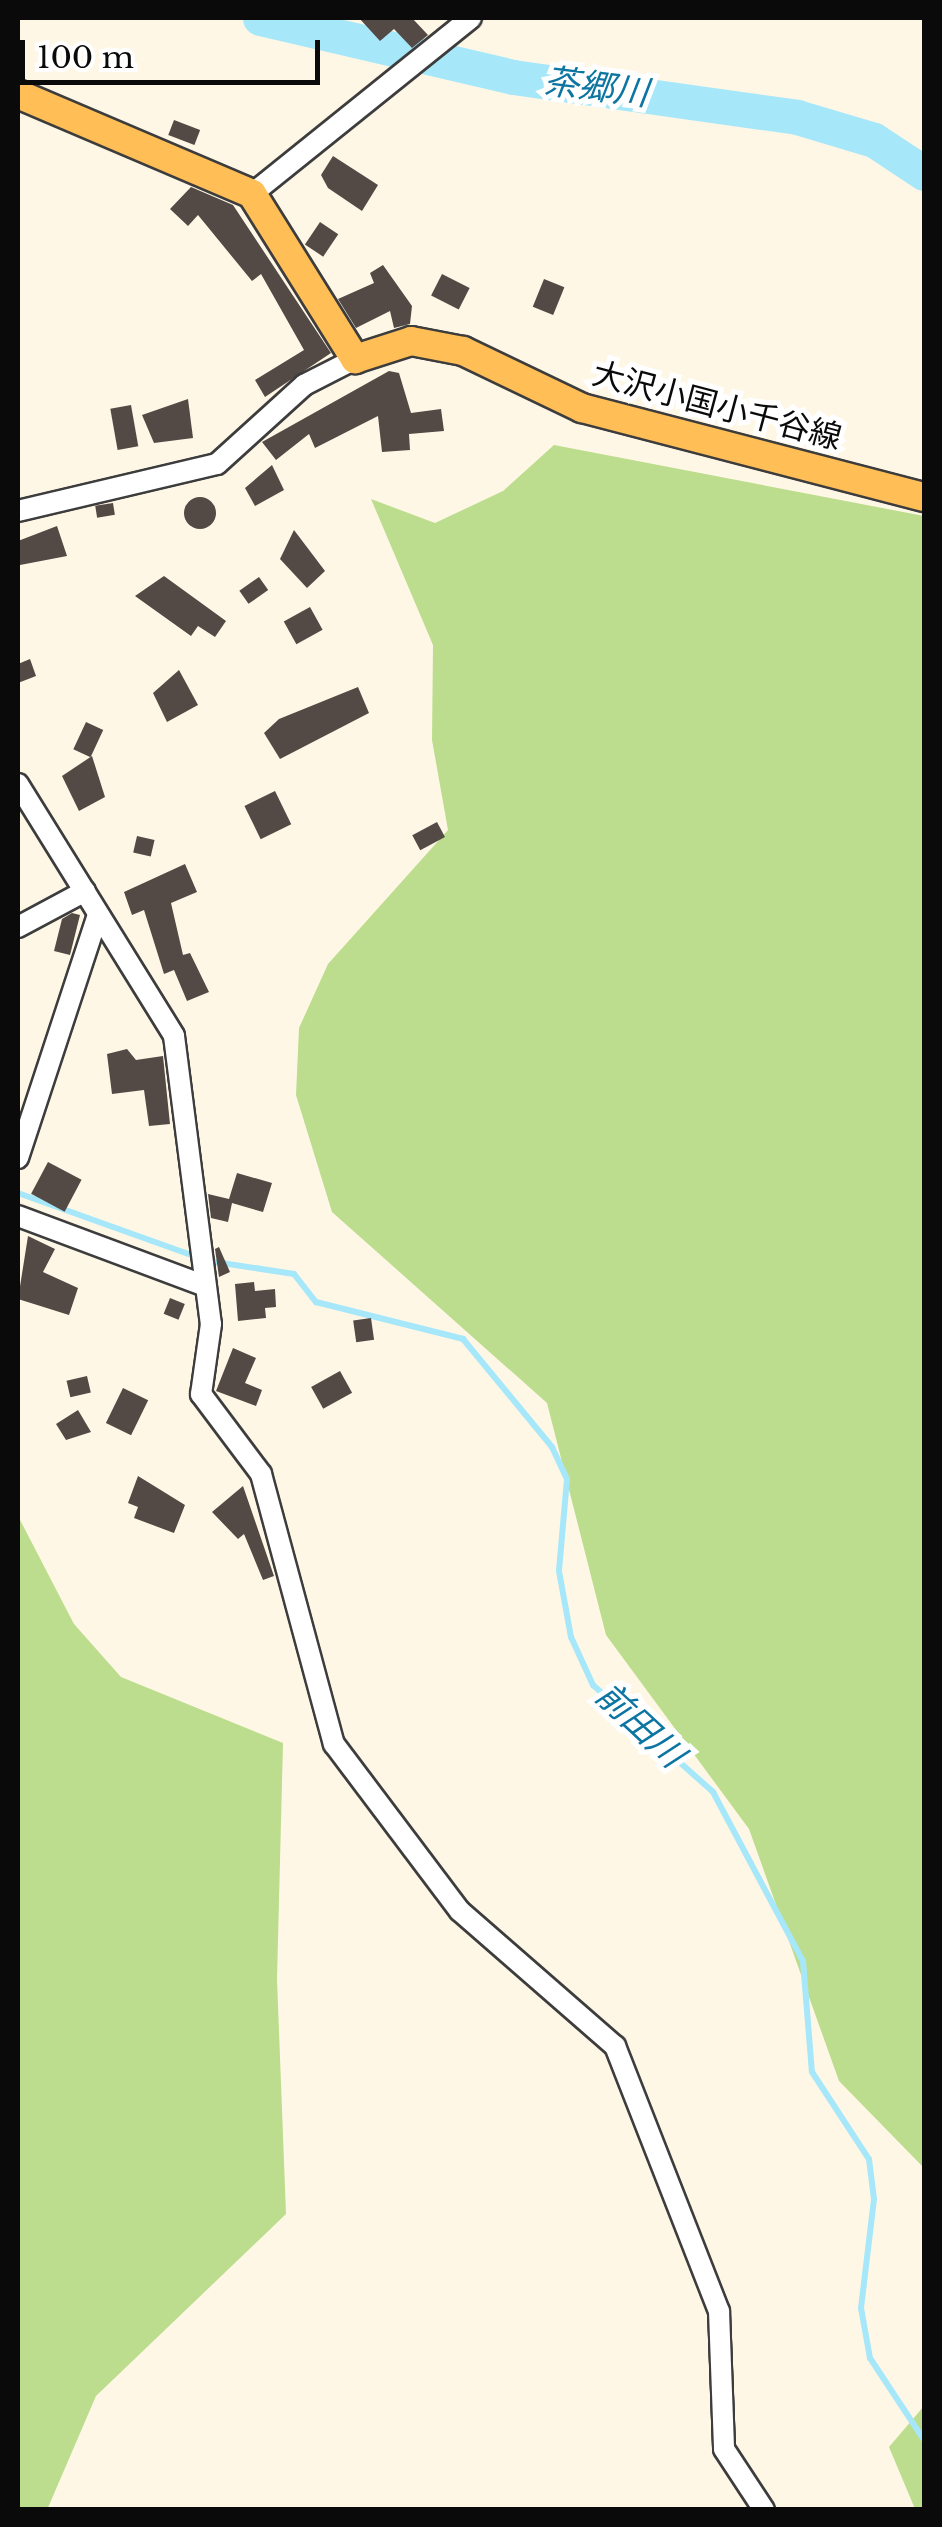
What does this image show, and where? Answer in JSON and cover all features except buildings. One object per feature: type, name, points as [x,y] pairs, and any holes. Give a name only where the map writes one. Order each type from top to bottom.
[{"type":"main road","points":[[18,94],[252,194],[355,359]]},
{"type":"main road","name":"大沢小国小千谷線","points":[[355,359],[411,341],[463,351],[582,408],[924,496]]},
{"type":"street","points":[[252,194],[471,18]]},
{"type":"street","points":[[18,511],[218,464],[304,385],[355,359]]},
{"type":"street","points":[[18,784],[174,1036],[200,1284],[211,1324],[201,1394],[261,1474],[334,1744],[460,1912],[616,2046],[718,2311],[724,2449],[764,2510]]},
{"type":"street","points":[[18,927],[85,892]]},
{"type":"street","points":[[18,1158],[98,916]]},
{"type":"street","points":[[18,1216],[200,1284]]},
{"type":"green space","points":[[554,445],[924,516],[924,2168],[839,2081],[749,1829],[606,1635],[547,1403],[332,1212],[296,1095],[299,1028],[328,964],[448,830],[432,740],[433,645],[371,499],[435,523],[503,491]]},
{"type":"green space","points":[[18,1516],[74,1624],[121,1677],[283,1743],[277,1979],[286,2214],[96,2396],[47,2510],[18,2509]]},
{"type":"green space","points":[[924,2406],[924,2509],[915,2509],[889,2447]]},
{"type":"waterway","name":"茶郷川","points":[[260,18],[513,77],[797,117],[874,140],[924,173]]},
{"type":"waterway","name":"前田川","points":[[18,1193],[197,1257]]},
{"type":"waterway","name":"前田川","points":[[209,1261],[294,1274],[316,1302],[463,1339],[552,1447],[567,1479],[559,1571],[571,1637],[593,1685],[713,1792],[803,1961],[812,2072],[869,2159],[874,2199],[861,2308],[870,2358],[924,2440]]}]
